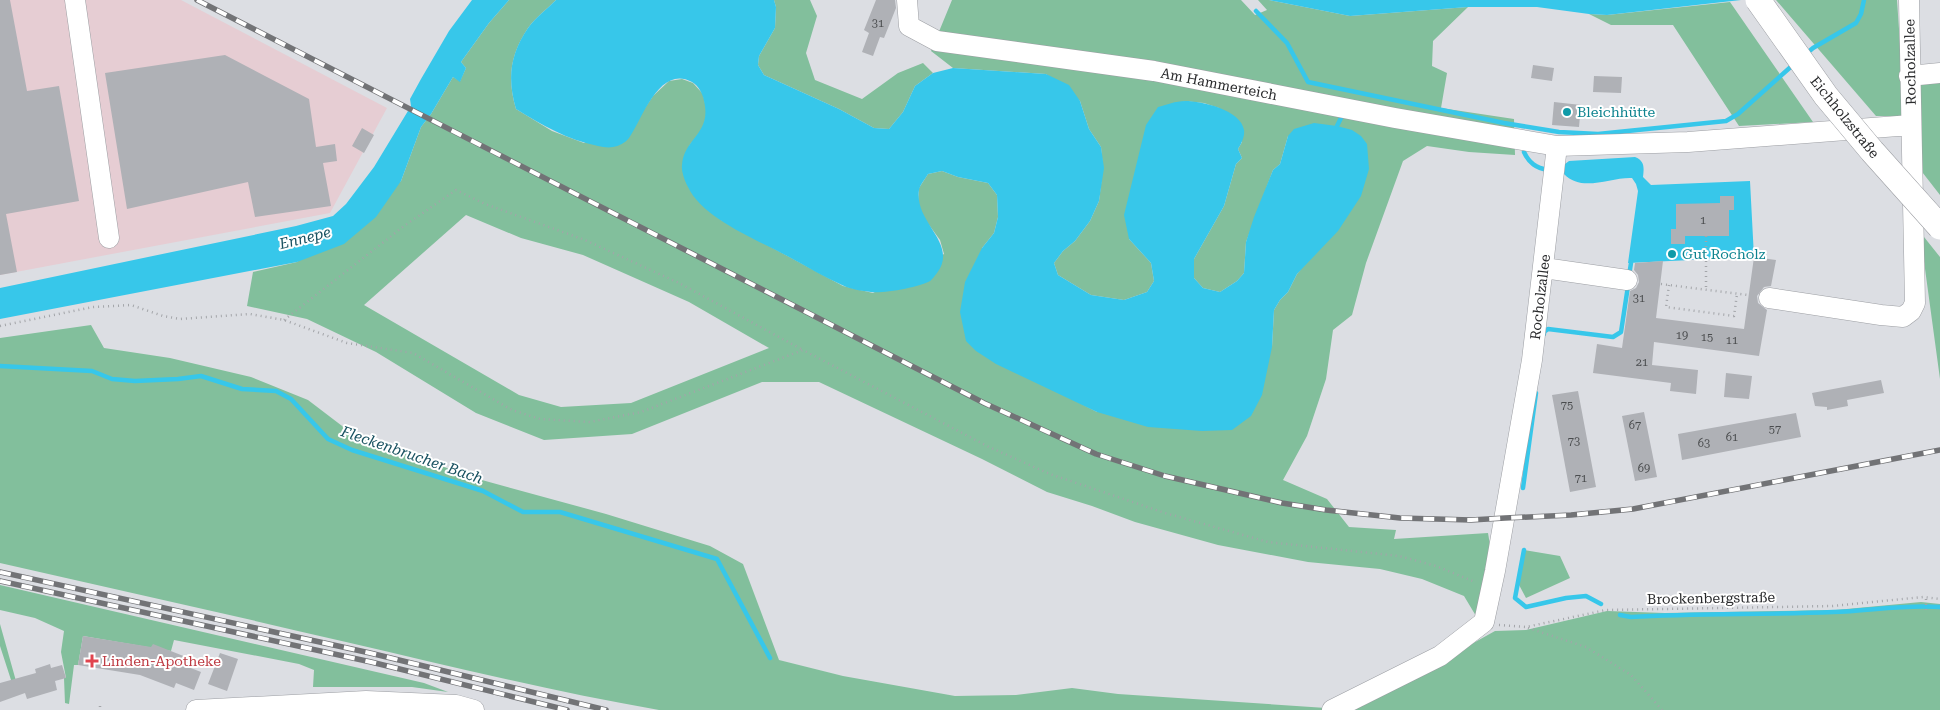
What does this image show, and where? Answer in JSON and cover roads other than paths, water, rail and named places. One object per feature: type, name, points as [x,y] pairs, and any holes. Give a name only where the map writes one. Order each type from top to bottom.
[{"type":"main road","name":"Eichholzstraße","points":[[1758,0],[1826,96],[1940,227]]},
{"type":"street","points":[[75,0],[109,238]]},
{"type":"street","name":"Am Hammerteich","points":[[907,0],[908,26],[937,41],[1154,71],[1395,118],[1557,146]]},
{"type":"street","name":"Rocholzallee","points":[[1769,298],[1903,317],[1911,311],[1915,303],[1909,76],[1909,0]]},
{"type":"street","points":[[1909,76],[1940,73]]},
{"type":"street","name":"Rocholzallee","points":[[1332,710],[1440,656],[1484,622],[1532,360],[1557,146],[1688,142],[1911,124]]},
{"type":"street","points":[[1544,268],[1627,280]]},
{"type":"street","points":[[196,710],[301,707],[366,701],[456,705],[474,710]]},
{"type":"water","name":"Ennepe","points":[[472,0],[509,0],[489,23],[461,62],[466,68],[460,82],[453,77],[421,127],[401,181],[376,217],[344,244],[297,262],[0,319],[0,288],[296,226],[333,216],[346,204],[374,167],[411,106],[410,99],[449,31]]},
{"type":"water","points":[[556,0],[774,0],[776,7],[775,28],[759,56],[758,65],[764,75],[839,109],[874,128],[889,129],[903,112],[915,86],[933,73],[953,68],[1046,74],[1069,85],[1080,101],[1089,129],[1101,147],[1104,168],[1099,201],[1090,221],[1075,241],[1063,251],[1054,263],[1058,275],[1091,295],[1124,300],[1147,292],[1154,281],[1151,263],[1129,239],[1124,215],[1146,125],[1158,107],[1185,101],[1210,105],[1236,117],[1244,130],[1238,149],[1242,158],[1236,164],[1224,206],[1194,259],[1194,278],[1203,288],[1220,292],[1237,281],[1244,273],[1246,242],[1254,217],[1273,170],[1280,164],[1288,136],[1294,129],[1314,123],[1352,130],[1361,136],[1367,144],[1369,169],[1361,196],[1338,231],[1297,274],[1288,292],[1274,310],[1272,347],[1262,395],[1251,416],[1232,430],[1202,431],[1148,427],[1097,412],[996,364],[976,351],[966,341],[960,312],[965,282],[982,248],[994,233],[998,217],[997,195],[988,183],[958,177],[942,171],[928,174],[919,190],[919,202],[923,213],[940,242],[943,252],[942,262],[937,273],[930,281],[910,288],[883,292],[864,291],[849,288],[835,282],[732,228],[718,219],[695,198],[688,187],[682,167],[687,148],[701,129],[705,112],[701,93],[692,82],[680,78],[670,81],[661,87],[653,96],[629,138],[622,144],[613,147],[598,146],[566,136],[516,109],[511,77],[517,47],[531,24]]},
{"type":"water","points":[[1269,0],[1741,0],[1607,15],[1537,7],[1468,7],[1350,16]]},
{"type":"water","points":[[1635,157],[1642,163],[1644,168],[1643,177],[1651,185],[1750,181],[1754,257],[1628,263],[1638,191],[1632,178],[1588,183],[1571,180],[1564,174],[1565,164],[1569,161]]},
{"type":"waterway","points":[[1806,54],[1856,23],[1861,14],[1864,0]]},
{"type":"waterway","points":[[1256,11],[1287,43],[1308,82],[1504,123],[1559,132],[1598,134],[1726,121],[1738,114],[1794,64]]},
{"type":"waterway","points":[[1337,126],[1341,118]]},
{"type":"waterway","points":[[1524,152],[1533,164],[1548,170]]},
{"type":"waterway","points":[[1629,276],[1631,263]]},
{"type":"waterway","points":[[1544,334],[1548,329],[1613,337],[1621,332],[1628,286]]},
{"type":"waterway","name":"Fleckenbrucher Bach","points":[[0,366],[92,371],[112,379],[135,381],[201,376],[242,389],[276,391],[291,399],[328,439],[352,450],[483,491],[523,512],[560,512],[717,559],[770,658]]},
{"type":"waterway","points":[[1523,488],[1536,393]]},
{"type":"waterway","points":[[1524,550],[1515,598],[1526,607],[1566,598],[1586,596],[1601,604]]},
{"type":"waterway","points":[[1620,615],[1631,617],[1808,613],[1913,606],[1940,607]]},
{"type":"railway","points":[[197,0],[984,403],[1096,454],[1165,476],[1282,503],[1326,510],[1400,518],[1471,520],[1571,515],[1633,509],[1940,450]]},
{"type":"railway","points":[[0,572],[370,653],[606,710]]},
{"type":"railway","points":[[0,581],[371,662],[567,710]]},
{"type":"place","name":"Bleichhütte","points":[[1567,112]]},
{"type":"place","name":"Gut Rocholz","points":[[1672,254]]},
{"type":"place","name":"Linden-Apotheke","points":[[92,661]]}]
